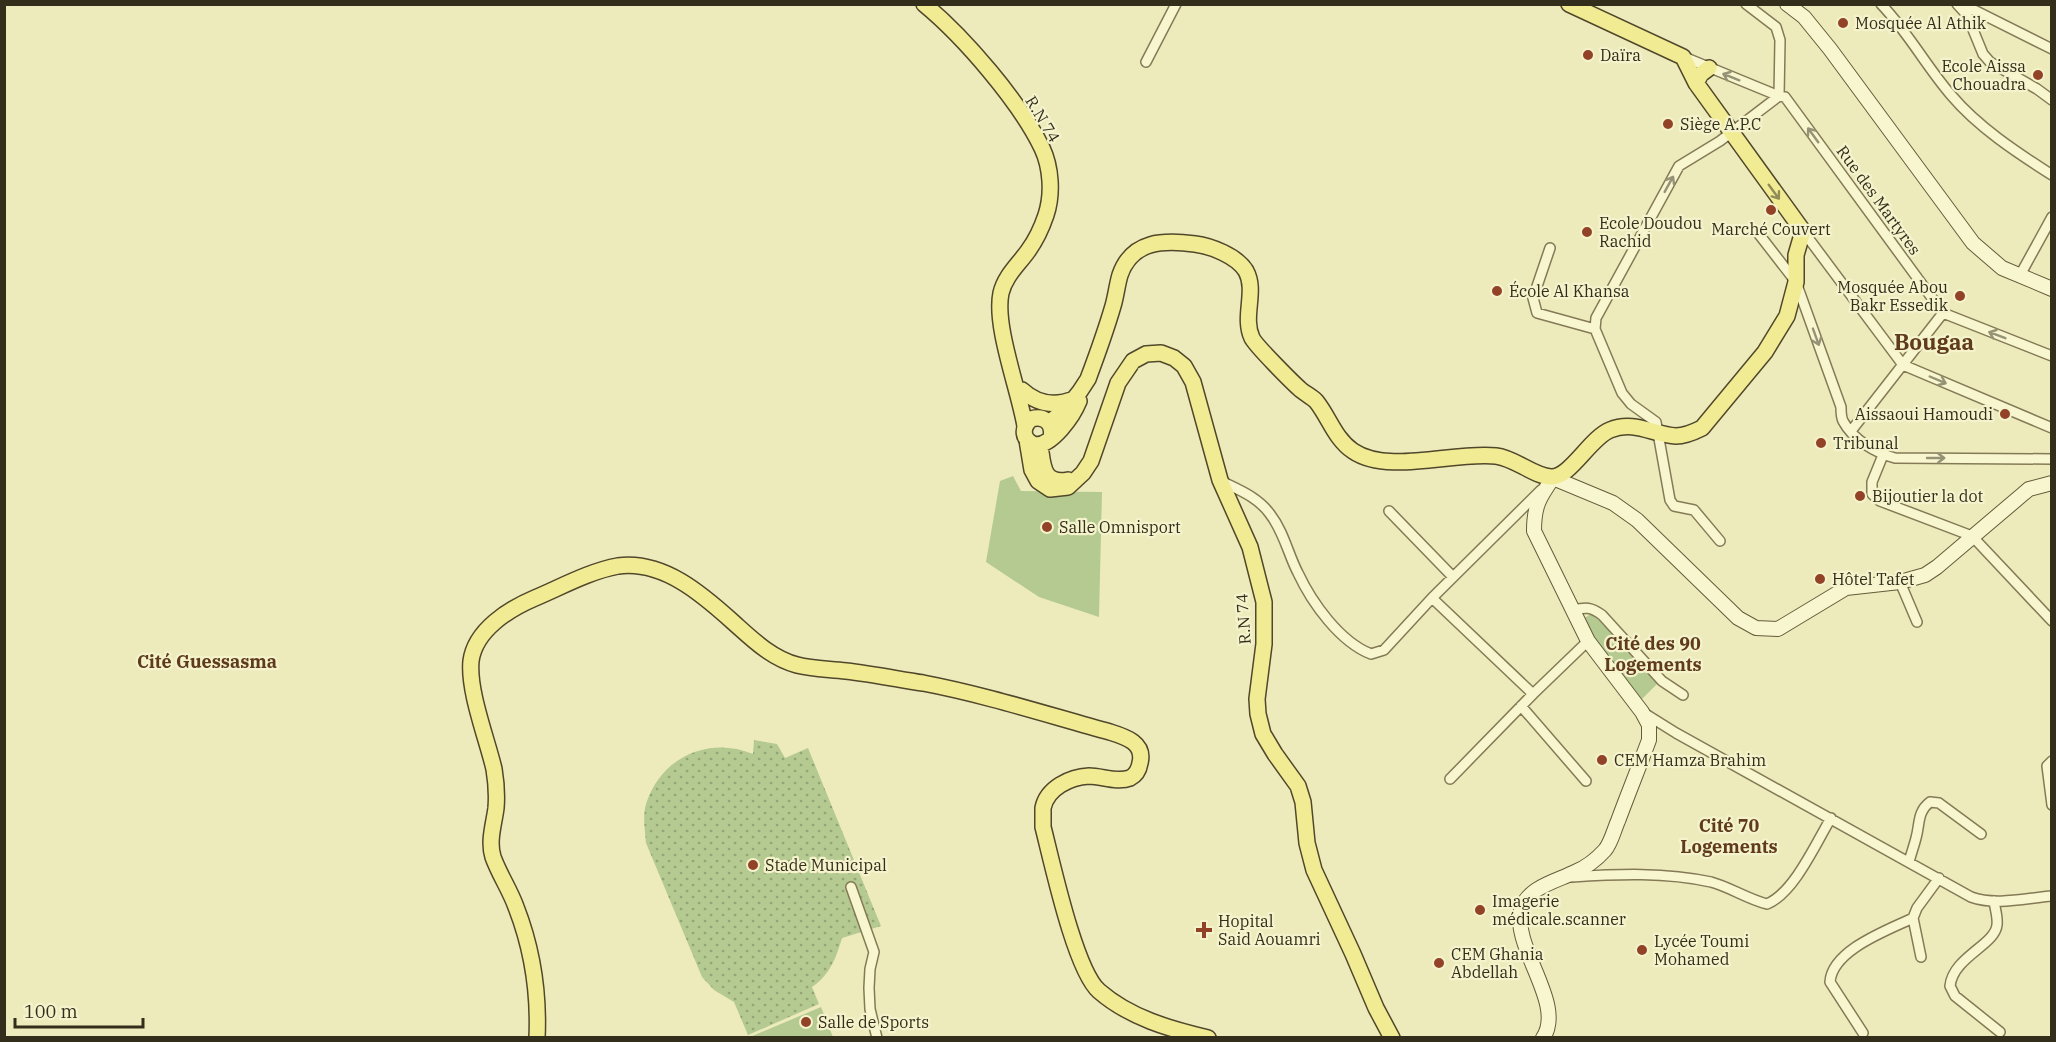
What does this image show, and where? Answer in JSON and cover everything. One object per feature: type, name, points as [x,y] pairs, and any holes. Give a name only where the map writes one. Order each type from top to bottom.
[{"type":"main road","name":"R.N 74","points":[[924,4],[963,42],[1027,122],[1043,150],[1049,175],[1050,196],[1047,212],[1028,250],[1009,275],[1001,292],[999,309],[1002,330],[1018,384],[1039,431],[1032,470],[1034,476],[1043,486],[1050,489],[1063,489],[1079,477],[1095,453],[1118,383],[1133,361],[1146,354],[1161,353],[1174,358],[1184,366],[1193,382],[1220,480],[1250,548],[1264,602],[1264,644],[1257,699],[1263,734],[1298,786],[1303,802],[1307,843],[1314,870],[1376,1008],[1392,1038]]},
{"type":"main road","points":[[1039,431],[1078,394],[1088,379],[1120,275],[1129,257],[1146,246],[1171,241],[1202,245],[1228,254],[1246,271],[1250,292],[1248,321],[1252,338],[1300,389],[1314,399],[1334,432],[1353,451],[1366,458],[1394,462],[1497,456],[1553,478],[1566,471],[1592,443],[1612,429],[1640,428],[1676,436],[1689,434],[1702,428],[1765,352],[1787,316],[1796,282],[1796,255],[1803,231],[1696,83],[1683,57],[1569,4]]},
{"type":"main road","points":[[1696,83],[1708,68]]},
{"type":"main road","points":[[1018,384],[1035,399],[1050,404],[1058,404],[1078,394]]},
{"type":"main road","points":[[537,1038],[538,1015],[527,942],[517,909],[493,856],[495,774],[472,684],[471,662],[476,644],[496,621],[528,601],[586,576],[616,567],[634,566],[659,571],[685,584],[710,602],[757,643],[777,657],[798,665],[926,684],[1130,739],[1142,752],[1134,776],[1128,779],[1088,776],[1059,785],[1051,792],[1044,806],[1043,827],[1079,957],[1089,978],[1098,990],[1142,1018],[1171,1029],[1208,1038]]},
{"type":"street","points":[[1146,62],[1176,4]]},
{"type":"street","points":[[1746,4],[1776,27],[1780,40],[1782,97]]},
{"type":"street","points":[[1787,4],[1804,17],[1830,49],[1973,243],[2001,268],[2052,289]]},
{"type":"street","points":[[1881,4],[1957,101],[1999,138],[2052,175]]},
{"type":"street","points":[[1957,4],[1967,15],[1983,54],[1990,62],[2052,100]]},
{"type":"street","points":[[1962,4],[2052,49]]},
{"type":"street","points":[[1683,57],[1782,97]]},
{"type":"street","points":[[1720,541],[1694,510],[1674,506],[1670,500],[1656,422],[1630,404],[1622,393],[1595,329],[1596,318],[1679,166],[1782,97]]},
{"type":"street","name":"Rue des Martyres","points":[[1782,97],[1943,313]]},
{"type":"street","points":[[2019,277],[2052,217]]},
{"type":"street","points":[[1803,231],[1904,365],[2051,427]]},
{"type":"street","points":[[2039,242],[2052,232]]},
{"type":"street","points":[[1758,233],[1796,282],[1841,407],[1843,421],[1864,444],[1883,455],[1895,458],[2052,459]]},
{"type":"street","points":[[1551,248],[1533,298],[1537,313],[1595,329]]},
{"type":"street","points":[[1851,431],[1943,313],[2052,356]]},
{"type":"street","points":[[1883,455],[1872,482],[1872,494],[1880,501],[1972,536],[2052,621]]},
{"type":"street","points":[[1220,480],[1253,497],[1271,515],[1310,595],[1342,636],[1356,649],[1371,654],[1384,650],[1432,598],[1553,478]]},
{"type":"street","points":[[1553,478],[1612,503],[1637,520],[1738,618],[1756,628],[1778,629],[1846,588],[1899,582],[1925,575],[2029,489],[2052,483]]},
{"type":"street","points":[[1543,1038],[1548,1025],[1545,994],[1532,965],[1519,923],[1521,907],[1533,891],[1592,863],[1607,848],[1649,740],[1648,725],[1642,712],[1588,641],[1534,531],[1537,500],[1553,478]]},
{"type":"street","points":[[1389,511],[1453,577]]},
{"type":"street","points":[[1899,582],[1917,622]]},
{"type":"street","points":[[1432,598],[1533,694]]},
{"type":"street","points":[[1573,610],[1587,607],[1602,615],[1662,681],[1683,695]]},
{"type":"street","points":[[1450,779],[1588,641]]},
{"type":"street","points":[[1521,706],[1586,781]]},
{"type":"street","points":[[1642,712],[1971,897],[1994,901],[2052,896]]},
{"type":"street","points":[[2052,761],[2047,766],[2052,805]]},
{"type":"street","points":[[1909,862],[1917,836],[1918,818],[1923,807],[1930,802],[1939,803],[1981,834]]},
{"type":"street","points":[[1563,877],[1610,874],[1692,879],[1713,883],[1767,904],[1776,900],[1789,888],[1831,818]]},
{"type":"street","points":[[1920,957],[1913,918],[1917,908],[1939,878]]},
{"type":"street","points":[[851,887],[874,952],[869,988],[870,1009],[877,1038]]},
{"type":"street","points":[[1994,901],[1997,927],[1993,936],[1969,955],[1956,972],[1950,986],[1955,996],[2000,1032]]},
{"type":"street","points":[[1863,1033],[1830,982],[1831,974],[1850,950],[1913,918]]},
{"type":"green space","name":"Salle Omnisport","points":[[1013,476],[1021,491],[1102,492],[1099,617],[1039,597],[986,562],[1000,481]]},
{"type":"green space","points":[[1592,613],[1658,683],[1642,699],[1592,637],[1583,619]]},
{"type":"green space","name":"Stade Municipal","points":[[754,740],[777,744],[785,758],[808,748],[881,926],[842,938],[832,966],[812,987],[819,1004],[748,1035],[734,1002],[714,990],[702,977],[646,843],[644,817],[645,806],[654,785],[676,762],[705,749],[721,747],[753,754]]},
{"type":"green space","name":"Salle de Sports","points":[[821,1007],[833,1037],[750,1037]]},
{"type":"place","name":"Mosquée Al Athik","points":[[1843,23]]},
{"type":"place","name":"Daïra","points":[[1588,55]]},
{"type":"place","name":"Ecole Aissa Chouadra","points":[[2038,75]]},
{"type":"place","name":"Siège A.P.C","points":[[1668,124]]},
{"type":"place","name":"Marché Couvert","points":[[1771,210]]},
{"type":"place","name":"Ecole Doudou Rachid","points":[[1587,232]]},
{"type":"place","name":"École Al Khansa","points":[[1497,291]]},
{"type":"place","name":"Mosquée Abou Bakr Essedik","points":[[1960,296]]},
{"type":"place","name":"Aissaoui Hamoudi","points":[[2005,414]]},
{"type":"place","name":"Tribunal","points":[[1821,443]]},
{"type":"place","name":"Bijoutier la dot","points":[[1860,496]]},
{"type":"place","name":"Salle Omnisport","points":[[1047,527]]},
{"type":"place","name":"Hôtel Tafet","points":[[1820,579]]},
{"type":"place","name":"CEM Hamza Brahim","points":[[1602,760]]},
{"type":"place","name":"Stade Municipal","points":[[753,865]]},
{"type":"place","name":"Imagerie médicale.scanner","points":[[1480,910]]},
{"type":"place","name":"Hopital Said Aouamri","points":[[1204,930]]},
{"type":"place","name":"Lycée Toumi Mohamed","points":[[1642,950]]},
{"type":"place","name":"CEM Ghania Abdellah","points":[[1439,963]]},
{"type":"place","name":"Salle de Sports","points":[[806,1022]]},
{"type":"district","name":"Bougaa","points":[[1934,341]]},
{"type":"district","name":"Cité des 90 Logements","points":[[1653,653]]},
{"type":"district","name":"Cité Guessasma","points":[[207,661]]},
{"type":"district","name":"Cité 70 Logements","points":[[1729,835]]}]
